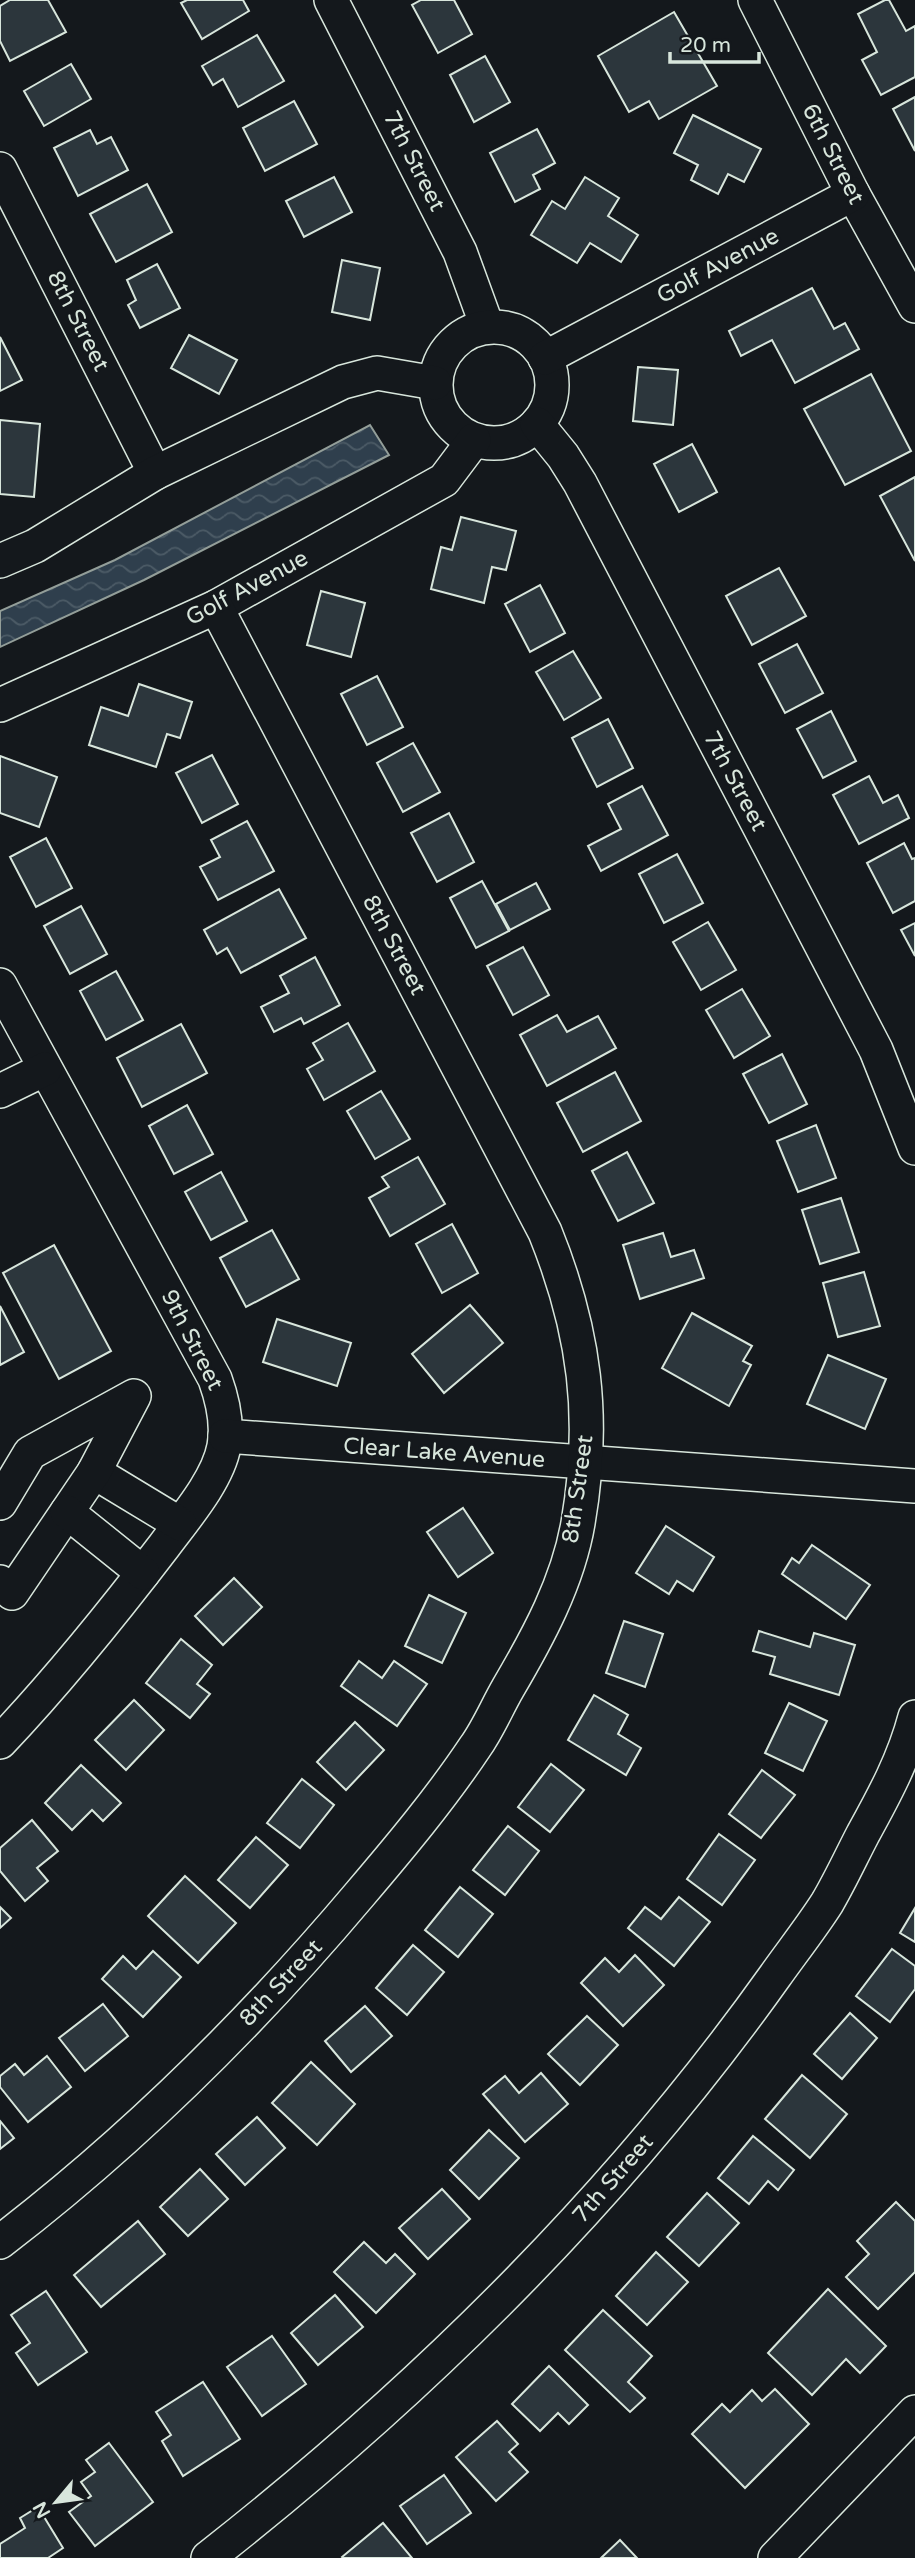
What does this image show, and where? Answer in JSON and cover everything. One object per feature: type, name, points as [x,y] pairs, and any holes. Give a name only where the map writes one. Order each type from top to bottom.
[{"type":"street","name":"7th Street","points":[[331,0],[460,252],[487,327]]},
{"type":"street","name":"6th Street","points":[[755,0],[853,194],[915,306]]},
{"type":"street","name":"8th Street","points":[[0,169],[156,473]]},
{"type":"street","name":"Golf Avenue","points":[[545,358],[853,194]]},
{"type":"street","points":[[487,327],[505,327],[521,333],[535,343],[545,358],[551,374],[552,392],[547,410],[537,425],[508,442],[491,444],[474,440],[458,431],[446,417],[438,401],[435,383],[438,366],[445,351],[471,331],[487,327]]},
{"type":"street","points":[[0,561],[35,546],[156,473],[342,382],[377,373],[435,383]]},
{"type":"street","name":"7th Street","points":[[537,425],[563,456],[605,533],[876,1050],[915,1148]]},
{"type":"street","name":"Golf Avenue","points":[[0,705],[216,607],[444,480],[474,440]]},
{"type":"street","name":"8th Street","points":[[0,2242],[127,2136],[222,2046],[312,1951],[397,1851],[476,1746],[533,1647],[559,1588],[578,1525],[587,1421],[582,1356],[565,1283],[545,1232],[216,607]]},
{"type":"street","name":"9th Street","points":[[0,985],[215,1379],[223,1401],[225,1436],[216,1469],[180,1524],[98,1630],[0,1742]]},
{"type":"street","points":[[0,1091],[46,1069]]},
{"type":"street","points":[[0,1503],[30,1452],[134,1396],[94,1472],[12,1593],[0,1582]]},
{"type":"street","name":"Clear Lake Avenue","points":[[225,1436],[915,1486]]},
{"type":"street","points":[[94,1472],[180,1524]]},
{"type":"street","points":[[67,1512],[143,1573]]},
{"type":"street","name":"7th Street","points":[[208,2558],[288,2495],[394,2402],[487,2314],[569,2229],[662,2123],[749,2012],[826,1904],[892,1781],[915,1717]]},
{"type":"street","points":[[775,2558],[915,2412]]},
{"type":"water","points":[[370,425],[389,455],[144,580],[0,647],[0,611],[115,560]]},
{"type":"building","points":[[10,0],[48,0],[66,32],[10,61],[0,41],[0,6]]},
{"type":"building","points":[[187,0],[243,0],[249,11],[202,39],[181,3]]},
{"type":"building","points":[[421,0],[454,0],[472,34],[438,53],[412,5]]},
{"type":"building","points":[[889,0],[906,31],[915,26],[915,77],[881,95],[862,60],[877,52],[858,14]]},
{"type":"building","points":[[674,12],[717,86],[659,119],[649,101],[629,112],[598,56]]},
{"type":"building","points":[[257,35],[284,81],[238,107],[223,79],[213,85],[202,66]]},
{"type":"building","points":[[485,56],[510,102],[474,122],[450,75]]},
{"type":"building","points":[[71,64],[91,99],[44,126],[24,91]]},
{"type":"building","points":[[915,97],[915,151],[893,109]]},
{"type":"building","points":[[294,101],[317,144],[265,171],[243,128]]},
{"type":"building","points":[[693,115],[761,149],[744,182],[728,174],[718,194],[691,180],[698,165],[674,153]]},
{"type":"building","points":[[537,129],[555,163],[533,175],[540,189],[515,202],[490,153]]},
{"type":"building","points":[[90,130],[97,144],[111,137],[128,170],[78,196],[54,148]]},
{"type":"building","points":[[334,177],[352,212],[304,237],[286,201]]},
{"type":"building","points":[[585,177],[619,198],[608,216],[638,235],[621,262],[590,243],[577,263],[531,235],[552,201],[565,209]]},
{"type":"building","points":[[147,184],[172,232],[116,262],[90,214]]},
{"type":"building","points":[[342,260],[380,268],[370,320],[332,312]]},
{"type":"building","points":[[157,264],[180,308],[140,328],[128,305],[136,300],[127,280]]},
{"type":"building","points":[[812,288],[834,329],[845,323],[859,349],[795,383],[772,340],[741,356],[729,331]]},
{"type":"building","points":[[189,335],[237,360],[219,394],[171,368]]},
{"type":"building","points":[[0,337],[22,380],[0,391]]},
{"type":"building","points":[[638,367],[678,370],[673,425],[633,421]]},
{"type":"building","points":[[871,374],[911,451],[845,485],[804,409]]},
{"type":"building","points":[[0,420],[40,424],[34,497],[0,494]]},
{"type":"building","points":[[692,444],[717,492],[679,512],[654,464]]},
{"type":"building","points":[[915,477],[915,561],[880,496]]},
{"type":"building","points":[[461,517],[516,531],[506,570],[492,567],[484,603],[431,589],[441,547],[452,550]]},
{"type":"building","points":[[779,568],[806,616],[752,645],[726,596]]},
{"type":"building","points":[[540,585],[565,633],[530,652],[505,604]]},
{"type":"building","points":[[321,591],[365,603],[351,657],[307,645]]},
{"type":"building","points":[[797,644],[823,693],[785,713],[759,664]]},
{"type":"building","points":[[573,651],[601,698],[564,720],[536,672]]},
{"type":"building","points":[[377,676],[403,727],[367,745],[341,694]]},
{"type":"building","points":[[139,684],[192,702],[180,738],[167,734],[156,767],[89,745],[101,707],[128,716]]},
{"type":"building","points":[[831,711],[856,761],[823,778],[797,729]]},
{"type":"building","points":[[608,719],[633,768],[597,787],[572,738]]},
{"type":"building","points":[[413,743],[440,792],[403,812],[377,763]]},
{"type":"building","points":[[212,755],[238,804],[202,823],[176,773]]},
{"type":"building","points":[[0,756],[57,777],[39,827],[0,813]]},
{"type":"building","points":[[869,776],[883,803],[898,795],[909,818],[859,844],[833,795]]},
{"type":"building","points":[[642,786],[668,835],[601,871],[588,846],[621,829],[608,804]]},
{"type":"building","points":[[449,813],[474,862],[437,882],[411,833]]},
{"type":"building","points":[[247,821],[274,871],[218,900],[200,867],[220,857],[211,840]]},
{"type":"building","points":[[46,838],[72,888],[36,907],[10,857]]},
{"type":"building","points":[[904,843],[912,859],[915,858],[915,901],[893,913],[867,863]]},
{"type":"building","points":[[677,854],[703,903],[664,923],[639,874]]},
{"type":"building","points":[[482,881],[509,931],[476,948],[450,898]]},
{"type":"building","points":[[536,883],[550,909],[510,930],[496,904]]},
{"type":"building","points":[[279,889],[306,938],[241,973],[227,948],[217,954],[204,930]]},
{"type":"building","points":[[81,906],[107,954],[70,974],[44,926]]},
{"type":"building","points":[[708,922],[736,970],[701,990],[673,942]]},
{"type":"building","points":[[915,923],[915,956],[901,930]]},
{"type":"building","points":[[523,947],[549,995],[513,1015],[487,966]]},
{"type":"building","points":[[315,957],[340,1005],[304,1024],[301,1018],[274,1032],[261,1007],[289,993],[280,976]]},
{"type":"building","points":[[116,971],[143,1020],[106,1040],[80,991]]},
{"type":"building","points":[[742,989],[770,1036],[734,1058],[706,1010]]},
{"type":"building","points":[[557,1015],[567,1032],[598,1016],[616,1048],[547,1086],[520,1035]]},
{"type":"building","points":[[348,1023],[375,1071],[324,1100],[307,1069],[323,1060],[313,1043]]},
{"type":"building","points":[[181,1024],[207,1073],[142,1107],[117,1058]]},
{"type":"building","points":[[782,1054],[807,1104],[769,1123],[743,1074]]},
{"type":"building","points":[[615,1072],[641,1121],[583,1152],[557,1103]]},
{"type":"building","points":[[381,1091],[410,1139],[375,1159],[347,1111]]},
{"type":"building","points":[[187,1105],[213,1154],[174,1174],[149,1126]]},
{"type":"building","points":[[816,1125],[836,1178],[798,1192],[777,1141]]},
{"type":"building","points":[[627,1152],[654,1203],[618,1221],[592,1171]]},
{"type":"building","points":[[418,1157],[445,1204],[390,1236],[369,1198],[389,1187],[382,1177]]},
{"type":"building","points":[[221,1172],[247,1221],[211,1240],[185,1192]]},
{"type":"building","points":[[841,1198],[859,1252],[820,1264],[802,1210]]},
{"type":"building","points":[[452,1224],[478,1273],[442,1293],[416,1244]]},
{"type":"building","points":[[272,1230],[299,1279],[246,1307],[220,1258]]},
{"type":"building","points":[[663,1233],[671,1257],[694,1250],[704,1278],[640,1299],[623,1245]]},
{"type":"building","points":[[54,1245],[111,1351],[59,1379],[3,1273]]},
{"type":"building","points":[[864,1272],[880,1326],[838,1337],[823,1283]]},
{"type":"building","points":[[470,1305],[503,1343],[444,1393],[412,1354]]},
{"type":"building","points":[[0,1306],[24,1352],[0,1365]]},
{"type":"building","points":[[692,1313],[752,1346],[743,1361],[751,1365],[729,1406],[662,1368]]},
{"type":"building","points":[[277,1319],[351,1343],[337,1386],[263,1362]]},
{"type":"building","points":[[828,1355],[886,1379],[865,1429],[807,1404]]},
{"type":"building","points":[[463,1508],[493,1553],[458,1577],[427,1532]]},
{"type":"building","points":[[666,1526],[714,1557],[693,1591],[677,1581],[669,1594],[636,1573]]},
{"type":"building","points":[[812,1545],[870,1585],[846,1619],[782,1574],[792,1558],[799,1563]]},
{"type":"building","points":[[234,1578],[262,1607],[223,1645],[195,1616]]},
{"type":"building","points":[[429,1595],[466,1613],[442,1663],[405,1646]]},
{"type":"building","points":[[624,1621],[663,1634],[645,1687],[606,1673]]},
{"type":"building","points":[[759,1631],[810,1647],[814,1633],[855,1645],[839,1695],[770,1674],[775,1657],[753,1651]]},
{"type":"building","points":[[181,1639],[212,1665],[197,1684],[210,1694],[190,1718],[146,1683]]},
{"type":"building","points":[[359,1661],[382,1678],[394,1661],[427,1684],[397,1726],[341,1686]]},
{"type":"building","points":[[594,1695],[628,1715],[618,1734],[641,1748],[626,1775],[568,1740]]},
{"type":"building","points":[[134,1700],[164,1730],[126,1770],[95,1740]]},
{"type":"building","points":[[789,1703],[827,1721],[803,1771],[765,1753]]},
{"type":"building","points":[[355,1722],[384,1750],[346,1790],[317,1762]]},
{"type":"building","points":[[551,1764],[584,1790],[550,1832],[518,1807]]},
{"type":"building","points":[[81,1765],[121,1803],[103,1821],[92,1810],[72,1830],[45,1803]]},
{"type":"building","points":[[762,1770],[795,1795],[761,1838],[729,1814]]},
{"type":"building","points":[[302,1779],[334,1805],[300,1848],[267,1823]]},
{"type":"building","points":[[32,1820],[58,1851],[37,1868],[48,1881],[25,1901],[0,1871],[0,1848]]},
{"type":"building","points":[[508,1826],[539,1851],[505,1895],[473,1870]]},
{"type":"building","points":[[719,1834],[755,1860],[722,1905],[687,1879]]},
{"type":"building","points":[[256,1837],[288,1865],[250,1908],[218,1880]]},
{"type":"building","points":[[185,1876],[236,1923],[198,1963],[148,1916]]},
{"type":"building","points":[[460,1887],[493,1914],[458,1957],[425,1930]]},
{"type":"building","points":[[679,1897],[710,1922],[674,1966],[628,1928],[645,1907],[661,1919]]},
{"type":"building","points":[[0,1907],[11,1918],[0,1928]]},
{"type":"building","points":[[915,1908],[915,1942],[900,1933]]},
{"type":"building","points":[[413,1945],[444,1972],[407,2015],[376,1988]]},
{"type":"building","points":[[892,1949],[915,1966],[915,1989],[890,2022],[856,1996]]},
{"type":"building","points":[[153,1951],[181,1977],[143,2017],[102,1979],[123,1956],[136,1969]]},
{"type":"building","points":[[635,1955],[664,1985],[623,2026],[581,1983],[605,1958],[619,1972]]},
{"type":"building","points":[[103,2004],[128,2036],[85,2071],[59,2038]]},
{"type":"building","points":[[365,2006],[392,2036],[351,2072],[325,2041]]},
{"type":"building","points":[[850,2013],[877,2038],[842,2079],[814,2054]]},
{"type":"building","points":[[587,2016],[618,2045],[580,2085],[548,2054]]},
{"type":"building","points":[[47,2056],[71,2087],[28,2122],[0,2087],[0,2076],[15,2064],[24,2075]]},
{"type":"building","points":[[311,2062],[355,2104],[317,2145],[272,2103]]},
{"type":"building","points":[[541,2073],[568,2104],[525,2142],[483,2094],[505,2076],[519,2093]]},
{"type":"building","points":[[802,2075],[847,2114],[810,2158],[765,2119]]},
{"type":"building","points":[[257,2117],[285,2148],[245,2185],[216,2154]]},
{"type":"building","points":[[0,2121],[14,2138],[0,2149]]},
{"type":"building","points":[[489,2130],[519,2158],[479,2199],[450,2170]]},
{"type":"building","points":[[753,2136],[794,2170],[778,2190],[768,2181],[749,2204],[718,2178]]},
{"type":"building","points":[[200,2169],[228,2199],[188,2236],[160,2207]]},
{"type":"building","points":[[442,2189],[470,2219],[428,2259],[399,2228]]},
{"type":"building","points":[[707,2193],[739,2223],[699,2266],[667,2237]]},
{"type":"building","points":[[896,2202],[915,2221],[915,2272],[878,2309],[846,2277],[869,2254],[857,2241]]},
{"type":"building","points":[[138,2221],[165,2254],[101,2307],[74,2275]]},
{"type":"building","points":[[364,2242],[386,2263],[395,2254],[415,2274],[376,2313],[334,2272]]},
{"type":"building","points":[[656,2252],[688,2282],[647,2325],[616,2296]]},
{"type":"building","points":[[828,2289],[886,2346],[860,2373],[846,2359],[812,2395],[768,2353]]},
{"type":"building","points":[[46,2291],[87,2352],[38,2385],[16,2353],[30,2343],[11,2315]]},
{"type":"building","points":[[335,2295],[363,2327],[318,2365],[291,2333]]},
{"type":"building","points":[[603,2310],[652,2356],[628,2382],[645,2398],[630,2412],[565,2350]]},
{"type":"building","points":[[272,2336],[306,2384],[262,2416],[227,2367]]},
{"type":"building","points":[[549,2366],[588,2405],[569,2424],[558,2413],[540,2431],[512,2404]]},
{"type":"building","points":[[203,2382],[240,2439],[183,2476],[162,2441],[171,2435],[156,2412]]},
{"type":"building","points":[[775,2389],[809,2424],[745,2488],[692,2434],[722,2404],[730,2412],[752,2390],[762,2401]]},
{"type":"building","points":[[497,2421],[518,2444],[509,2452],[528,2472],[496,2501],[456,2457]]},
{"type":"building","points":[[109,2443],[153,2502],[95,2546],[69,2512],[91,2496],[81,2482],[95,2472],[86,2460]]},
{"type":"building","points":[[444,2475],[471,2513],[427,2544],[400,2506]]},
{"type":"building","points":[[38,2507],[63,2548],[48,2558],[0,2558],[0,2544],[25,2528],[20,2518]]},
{"type":"building","points":[[383,2523],[412,2558],[342,2557]]},
{"type":"building","points":[[620,2540],[637,2558],[601,2558]]}]
